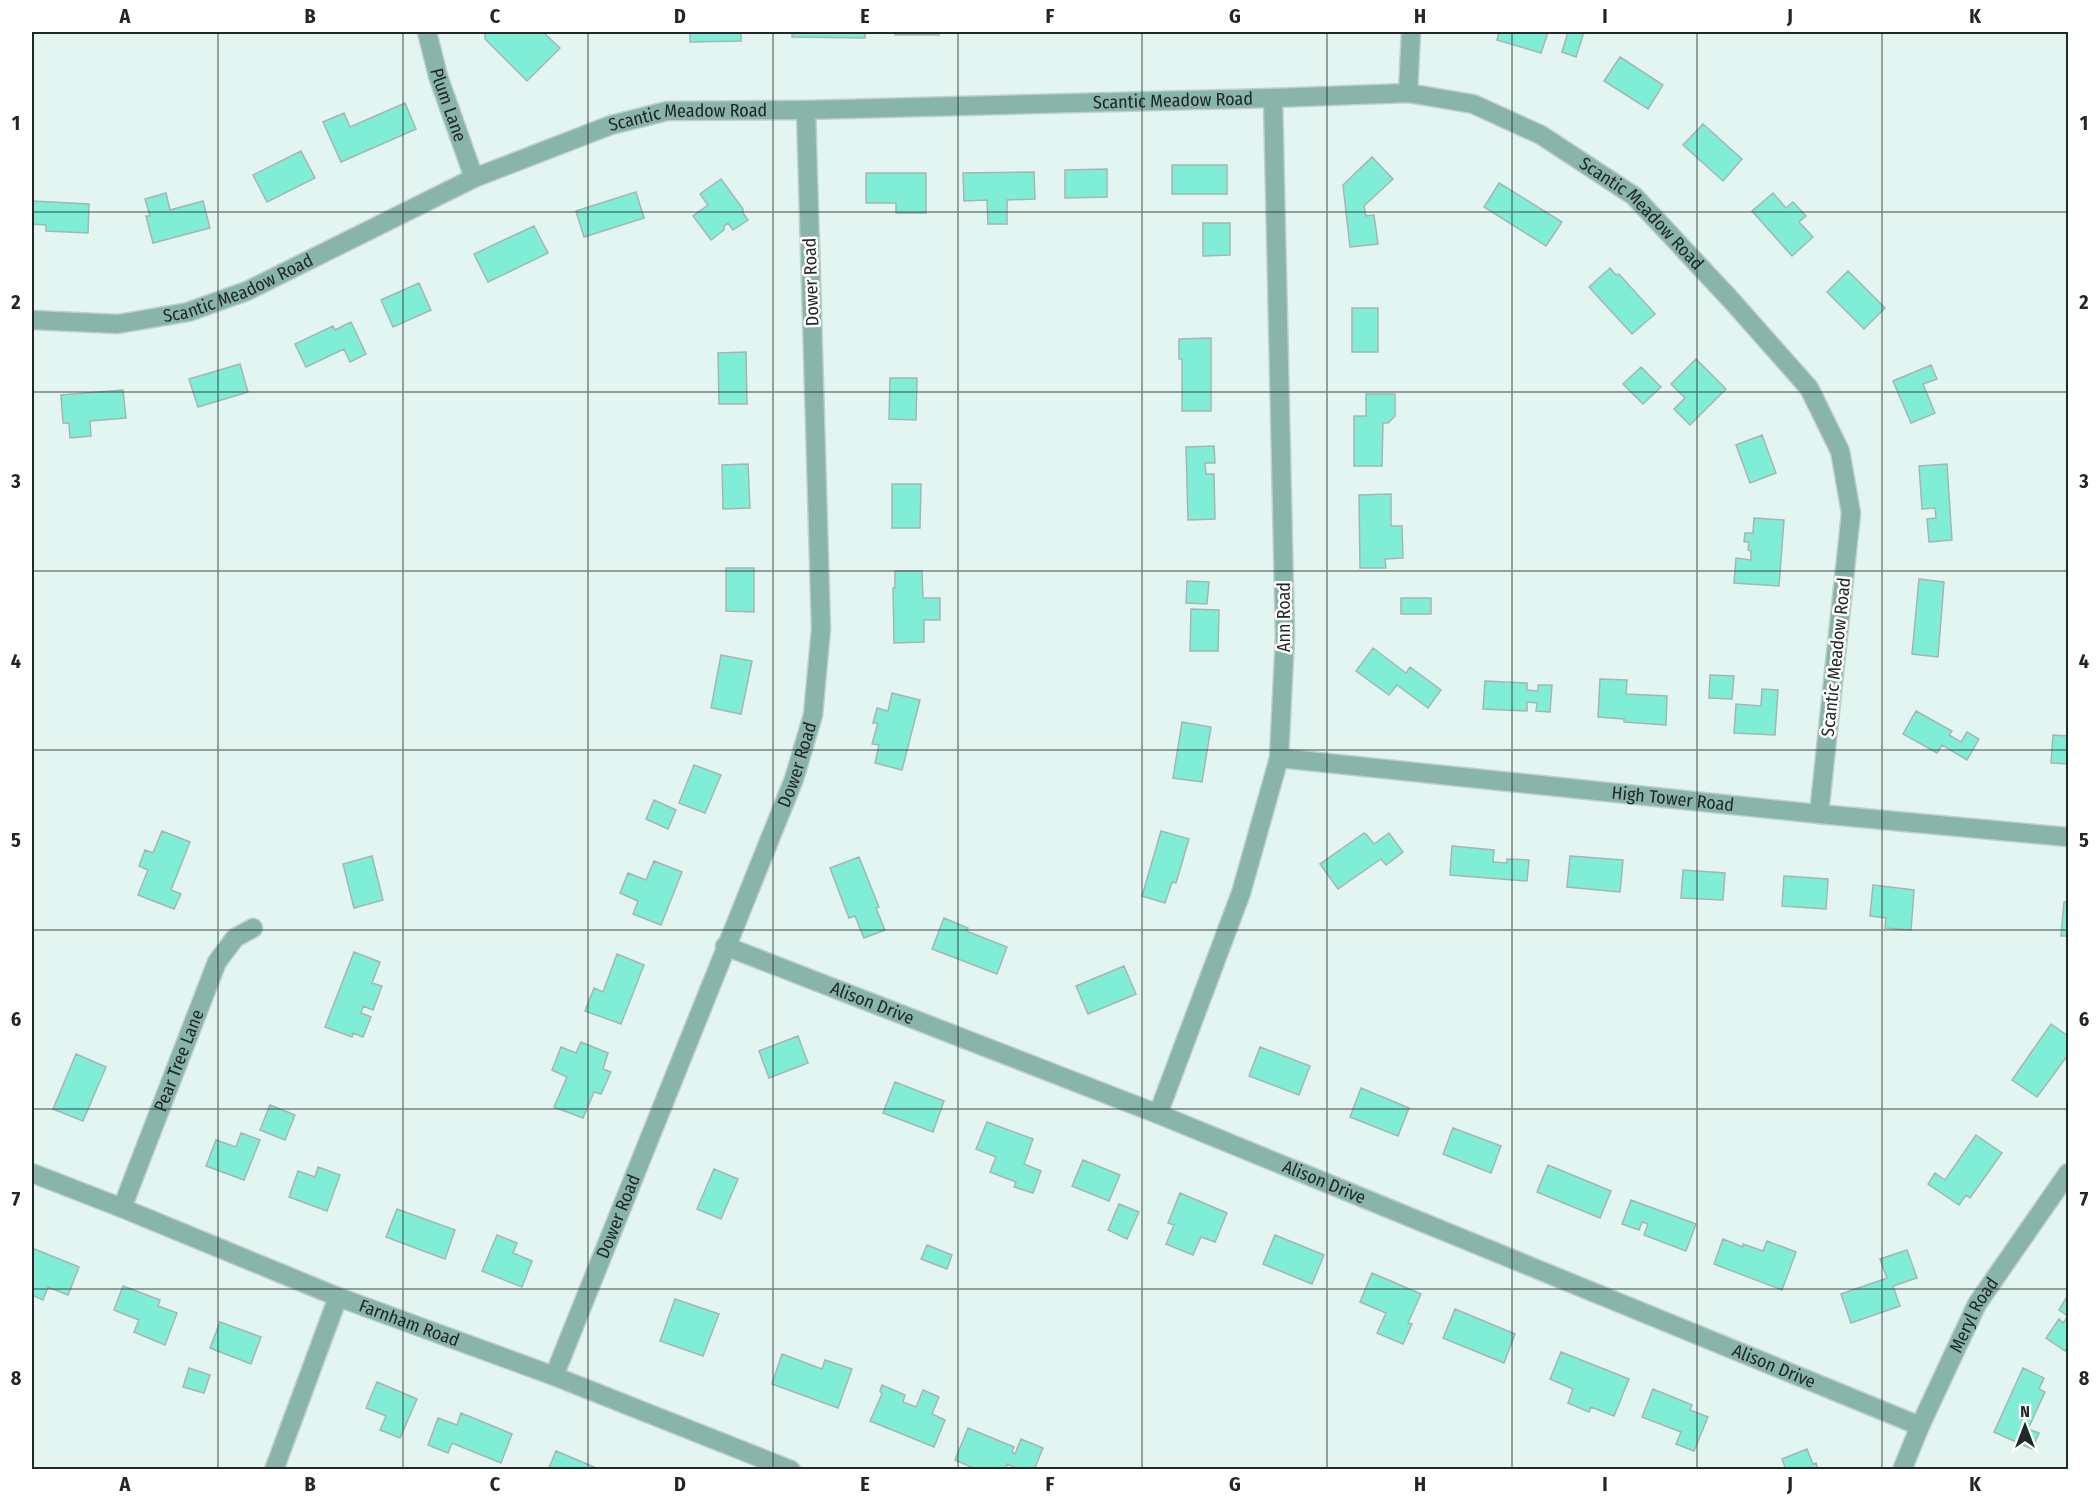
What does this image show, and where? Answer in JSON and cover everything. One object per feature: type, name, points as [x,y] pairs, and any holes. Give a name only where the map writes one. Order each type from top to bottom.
[{"type":"street","name":"Plum Lane","points":[[427,32],[438,76],[474,178]]},
{"type":"street","points":[[1408,93],[1411,32]]},
{"type":"street","name":"Scantic Meadow Road","points":[[32,320],[118,324],[188,312],[248,291],[474,178],[611,124],[667,111],[806,110],[1408,93],[1473,104],[1541,135],[1634,196],[1809,388],[1840,451],[1851,513],[1819,814]]},
{"type":"street","name":"Ann Road","points":[[1158,1114],[1241,893],[1279,758],[1285,636],[1273,98]]},
{"type":"street","name":"Dower Road","points":[[555,1376],[725,946],[794,779],[813,715],[821,629],[806,110]]},
{"type":"street","name":"High Tower Road","points":[[1279,758],[1819,814],[2068,837]]},
{"type":"street","name":"Pear Tree Lane","points":[[122,1208],[216,962],[235,938],[253,928]]},
{"type":"street","name":"Alison Drive","points":[[725,946],[1158,1114],[1920,1426]]},
{"type":"street","name":"Farnham Road","points":[[32,1173],[338,1297],[555,1376],[790,1470]]},
{"type":"street","name":"Meryl Road","points":[[1902,1470],[1977,1304],[2068,1173]]},
{"type":"street","points":[[274,1470],[338,1297]]},
{"type":"building","points":[[485,32],[546,32],[546,35],[560,48],[527,81],[485,39]]},
{"type":"building","points":[[690,32],[741,32],[741,41],[690,42]]},
{"type":"building","points":[[792,32],[865,32],[865,38],[792,37]]},
{"type":"building","points":[[895,32],[939,32],[939,35],[895,35]]},
{"type":"building","points":[[993,32],[1051,32],[993,33]]},
{"type":"building","points":[[1499,32],[1548,32],[1541,53],[1497,40]]},
{"type":"building","points":[[1568,32],[1584,32],[1576,57],[1562,52]]},
{"type":"building","points":[[1620,57],[1663,85],[1648,109],[1604,81]]},
{"type":"building","points":[[405,103],[416,129],[341,162],[323,122],[344,113],[350,127]]},
{"type":"building","points":[[1703,124],[1742,159],[1723,181],[1683,145]]},
{"type":"building","points":[[301,151],[315,178],[267,202],[253,175]]},
{"type":"building","points":[[1372,157],[1393,179],[1364,206],[1366,216],[1374,215],[1378,244],[1350,247],[1343,185]]},
{"type":"building","points":[[1172,165],[1227,165],[1227,194],[1172,194]]},
{"type":"building","points":[[1107,169],[1107,197],[1065,198],[1065,170]]},
{"type":"building","points":[[1034,172],[1035,199],[1007,200],[1007,224],[988,224],[987,200],[964,201],[963,173]]},
{"type":"building","points":[[866,173],[926,173],[926,213],[896,213],[896,203],[866,203]]},
{"type":"building","points":[[721,179],[743,209],[748,220],[733,230],[728,223],[724,226],[724,230],[711,240],[693,216],[708,205],[700,194]]},
{"type":"building","points":[[1499,183],[1562,222],[1546,246],[1484,207]]},
{"type":"building","points":[[636,192],[644,218],[584,237],[576,211]]},
{"type":"building","points":[[166,193],[170,210],[203,201],[210,228],[153,243],[146,216],[150,216],[145,199]]},
{"type":"building","points":[[1773,193],[1786,208],[1793,202],[1806,216],[1799,222],[1813,237],[1792,256],[1752,211]]},
{"type":"building","points":[[32,201],[89,204],[88,233],[46,231],[46,225],[32,224]]},
{"type":"building","points":[[1203,223],[1230,223],[1230,255],[1203,256]]},
{"type":"building","points":[[534,226],[548,253],[488,282],[474,254]]},
{"type":"building","points":[[1610,268],[1616,275],[1619,274],[1655,314],[1632,334],[1589,287]]},
{"type":"building","points":[[1848,271],[1885,308],[1864,329],[1827,292]]},
{"type":"building","points":[[419,283],[431,310],[393,327],[381,300]]},
{"type":"building","points":[[1352,308],[1378,308],[1378,352],[1352,352]]},
{"type":"building","points":[[351,322],[366,354],[350,362],[344,349],[306,367],[295,344],[333,326],[335,330]]},
{"type":"building","points":[[1211,338],[1211,411],[1182,411],[1182,359],[1179,359],[1179,339]]},
{"type":"building","points":[[746,352],[747,404],[719,404],[718,353]]},
{"type":"building","points":[[1696,359],[1726,389],[1690,425],[1674,409],[1685,398],[1671,384]]},
{"type":"building","points":[[240,364],[248,392],[198,407],[189,379]]},
{"type":"building","points":[[1931,365],[1937,379],[1923,384],[1935,413],[1911,423],[1893,381]]},
{"type":"building","points":[[1641,367],[1661,387],[1643,404],[1623,384]]},
{"type":"building","points":[[890,378],[917,378],[916,420],[889,419]]},
{"type":"building","points":[[123,390],[126,418],[90,421],[91,436],[70,438],[69,423],[63,423],[61,395]]},
{"type":"building","points":[[1366,394],[1395,394],[1395,416],[1388,423],[1383,423],[1382,466],[1354,466],[1354,416],[1366,416]]},
{"type":"building","points":[[1762,435],[1776,473],[1750,483],[1736,445]]},
{"type":"building","points":[[1214,446],[1215,463],[1205,463],[1206,474],[1214,474],[1215,519],[1188,520],[1186,447]]},
{"type":"building","points":[[748,464],[750,508],[723,509],[722,465]]},
{"type":"building","points":[[1947,464],[1952,540],[1929,542],[1927,519],[1936,518],[1935,508],[1922,509],[1919,466]]},
{"type":"building","points":[[892,484],[921,484],[920,528],[892,528]]},
{"type":"building","points":[[1391,494],[1391,526],[1402,526],[1403,558],[1385,559],[1386,568],[1360,568],[1359,495]]},
{"type":"building","points":[[1754,518],[1784,520],[1779,586],[1734,583],[1736,558],[1751,560],[1751,551],[1748,550],[1749,542],[1744,542],[1745,533],[1753,533]]},
{"type":"building","points":[[726,568],[754,568],[754,612],[726,611]]},
{"type":"building","points":[[895,571],[922,571],[923,598],[940,598],[940,620],[924,620],[924,642],[894,643]]},
{"type":"building","points":[[1919,579],[1944,582],[1938,657],[1912,654]]},
{"type":"building","points":[[1187,581],[1209,582],[1207,604],[1186,603]]},
{"type":"building","points":[[1401,598],[1431,598],[1431,614],[1401,614]]},
{"type":"building","points":[[1191,609],[1219,610],[1218,651],[1190,651]]},
{"type":"building","points":[[1373,648],[1406,673],[1410,667],[1441,690],[1428,708],[1397,685],[1389,695],[1356,671]]},
{"type":"building","points":[[721,655],[752,661],[741,714],[711,708]]},
{"type":"building","points":[[1710,675],[1734,676],[1732,699],[1709,698]]},
{"type":"building","points":[[1600,679],[1627,680],[1626,694],[1667,696],[1666,725],[1624,722],[1624,719],[1598,717]]},
{"type":"building","points":[[1485,681],[1527,683],[1527,690],[1538,691],[1538,685],[1552,685],[1550,712],[1536,711],[1537,703],[1527,702],[1527,711],[1483,709]]},
{"type":"building","points":[[1762,689],[1778,690],[1775,735],[1734,733],[1736,704],[1761,706]]},
{"type":"building","points":[[892,693],[920,700],[902,770],[875,763],[879,745],[872,744],[878,723],[873,723],[877,708],[888,711]]},
{"type":"building","points":[[1916,711],[1952,731],[1949,735],[1961,742],[1967,732],[1979,739],[1967,760],[1942,745],[1937,753],[1903,734]]},
{"type":"building","points":[[1182,722],[1211,727],[1202,782],[1173,778]]},
{"type":"building","points":[[2053,735],[2068,736],[2068,764],[2051,763]]},
{"type":"building","points":[[694,765],[721,775],[705,813],[679,803]]},
{"type":"building","points":[[654,800],[676,810],[668,829],[646,819]]},
{"type":"building","points":[[162,831],[190,842],[171,890],[181,894],[174,909],[138,895],[148,870],[139,866],[145,850],[153,853]]},
{"type":"building","points":[[1161,831],[1189,839],[1176,883],[1172,882],[1165,903],[1142,896]]},
{"type":"building","points":[[1364,833],[1374,844],[1389,833],[1403,852],[1386,865],[1381,859],[1338,889],[1320,864]]},
{"type":"building","points":[[1452,846],[1494,850],[1493,862],[1507,863],[1507,859],[1529,860],[1527,881],[1450,875]]},
{"type":"building","points":[[372,856],[383,900],[354,908],[343,864]]},
{"type":"building","points":[[1570,856],[1623,860],[1620,892],[1567,887]]},
{"type":"building","points":[[859,857],[879,907],[876,908],[885,930],[864,938],[855,916],[849,918],[830,868]]},
{"type":"building","points":[[654,861],[682,872],[661,925],[633,914],[638,901],[620,893],[628,873],[646,880]]},
{"type":"building","points":[[1683,870],[1725,873],[1723,900],[1681,898]]},
{"type":"building","points":[[1784,876],[1828,879],[1826,909],[1782,906]]},
{"type":"building","points":[[1873,885],[1914,890],[1911,930],[1885,928],[1886,918],[1870,916]]},
{"type":"building","points":[[2064,902],[2068,902],[2068,936],[2061,936]]},
{"type":"building","points":[[944,918],[968,928],[966,931],[1007,947],[997,974],[932,949]]},
{"type":"building","points":[[354,952],[380,962],[372,983],[382,986],[373,1010],[363,1006],[361,1013],[371,1017],[363,1037],[353,1033],[352,1037],[325,1027]]},
{"type":"building","points":[[617,954],[644,965],[621,1024],[585,1011],[594,988],[603,992]]},
{"type":"building","points":[[1124,966],[1136,994],[1088,1014],[1076,986]]},
{"type":"building","points":[[2051,1024],[2068,1036],[2068,1055],[2037,1097],[2012,1080]]},
{"type":"building","points":[[798,1036],[808,1063],[769,1078],[759,1051]]},
{"type":"building","points":[[581,1042],[608,1053],[603,1069],[611,1072],[601,1094],[594,1092],[583,1118],[554,1107],[567,1077],[552,1070],[561,1047],[576,1053]]},
{"type":"building","points":[[1260,1047],[1310,1066],[1299,1095],[1249,1076]]},
{"type":"building","points":[[76,1054],[106,1067],[83,1121],[53,1109]]},
{"type":"building","points":[[895,1082],[944,1101],[933,1132],[883,1113]]},
{"type":"building","points":[[1361,1088],[1409,1108],[1398,1136],[1350,1117]]},
{"type":"building","points":[[270,1105],[295,1115],[285,1140],[260,1130]]},
{"type":"building","points":[[987,1122],[1033,1139],[1024,1164],[1041,1171],[1033,1193],[1014,1187],[1016,1182],[990,1172],[996,1157],[976,1149]]},
{"type":"building","points":[[1453,1128],[1501,1146],[1491,1173],[1443,1154]]},
{"type":"building","points":[[241,1133],[260,1140],[244,1180],[206,1166],[216,1140],[236,1147]]},
{"type":"building","points":[[1976,1135],[2002,1153],[1970,1198],[1966,1195],[1959,1205],[1928,1184],[1935,1173],[1945,1180]]},
{"type":"building","points":[[1083,1160],[1120,1175],[1109,1201],[1072,1186]]},
{"type":"building","points":[[1548,1165],[1611,1191],[1600,1218],[1537,1192]]},
{"type":"building","points":[[318,1167],[340,1175],[327,1211],[289,1197],[298,1171],[315,1177]]},
{"type":"building","points":[[714,1169],[738,1179],[721,1219],[697,1209]]},
{"type":"building","points":[[1180,1193],[1227,1213],[1215,1242],[1201,1237],[1193,1255],[1166,1244],[1174,1225],[1168,1223]]},
{"type":"building","points":[[1631,1200],[1696,1224],[1686,1251],[1644,1235],[1648,1224],[1642,1222],[1639,1230],[1622,1224]]},
{"type":"building","points":[[1119,1204],[1139,1212],[1127,1239],[1108,1230]]},
{"type":"building","points":[[397,1209],[455,1230],[445,1259],[386,1237]]},
{"type":"building","points":[[497,1235],[517,1243],[513,1253],[532,1261],[522,1287],[482,1271]]},
{"type":"building","points":[[1275,1235],[1324,1255],[1312,1284],[1263,1264]]},
{"type":"building","points":[[1723,1239],[1743,1247],[1743,1244],[1763,1251],[1767,1241],[1796,1252],[1782,1290],[1714,1264]]},
{"type":"building","points":[[927,1245],[952,1255],[947,1269],[921,1259]]},
{"type":"building","points":[[32,1248],[79,1267],[68,1295],[48,1287],[43,1300],[32,1295]]},
{"type":"building","points":[[1907,1250],[1917,1278],[1893,1286],[1900,1306],[1851,1323],[1841,1294],[1887,1278],[1880,1259]]},
{"type":"building","points":[[1372,1273],[1421,1294],[1408,1323],[1412,1324],[1403,1344],[1377,1333],[1386,1313],[1360,1302]]},
{"type":"building","points":[[123,1286],[160,1300],[158,1306],[177,1313],[165,1345],[134,1332],[139,1320],[114,1310]]},
{"type":"building","points":[[2068,1295],[2068,1316],[2059,1310]]},
{"type":"building","points":[[675,1299],[719,1314],[703,1356],[660,1341]]},
{"type":"building","points":[[1455,1309],[1515,1334],[1504,1363],[1443,1338]]},
{"type":"building","points":[[2068,1316],[2068,1346],[2065,1351],[2046,1338],[2059,1319],[2063,1323]]},
{"type":"building","points":[[220,1322],[261,1337],[251,1364],[210,1348]]},
{"type":"building","points":[[1561,1352],[1629,1379],[1614,1416],[1591,1407],[1589,1412],[1568,1403],[1573,1389],[1550,1379]]},
{"type":"building","points":[[782,1354],[822,1369],[825,1360],[852,1369],[838,1408],[772,1384]]},
{"type":"building","points":[[189,1368],[210,1375],[204,1393],[183,1387]]},
{"type":"building","points":[[2023,1368],[2044,1378],[2039,1389],[2045,1392],[2028,1429],[2039,1433],[2032,1449],[1994,1432]]},
{"type":"building","points":[[377,1382],[417,1399],[400,1438],[380,1430],[386,1416],[366,1408]]},
{"type":"building","points":[[882,1385],[905,1395],[903,1402],[916,1407],[923,1390],[939,1397],[932,1414],[945,1420],[934,1447],[870,1421],[882,1394],[880,1391]]},
{"type":"building","points":[[1653,1389],[1692,1405],[1690,1410],[1708,1417],[1694,1451],[1676,1444],[1681,1432],[1642,1417]]},
{"type":"building","points":[[461,1413],[512,1434],[501,1463],[452,1443],[448,1453],[428,1445],[438,1418],[457,1425]]},
{"type":"building","points":[[968,1428],[1014,1447],[1012,1452],[1015,1454],[1021,1439],[1043,1448],[1034,1470],[1021,1470],[1007,1464],[1005,1470],[990,1468],[989,1470],[978,1470],[955,1460]]},
{"type":"building","points":[[1807,1449],[1818,1470],[1786,1470],[1782,1459]]},
{"type":"building","points":[[556,1451],[594,1467],[593,1470],[548,1470]]}]
